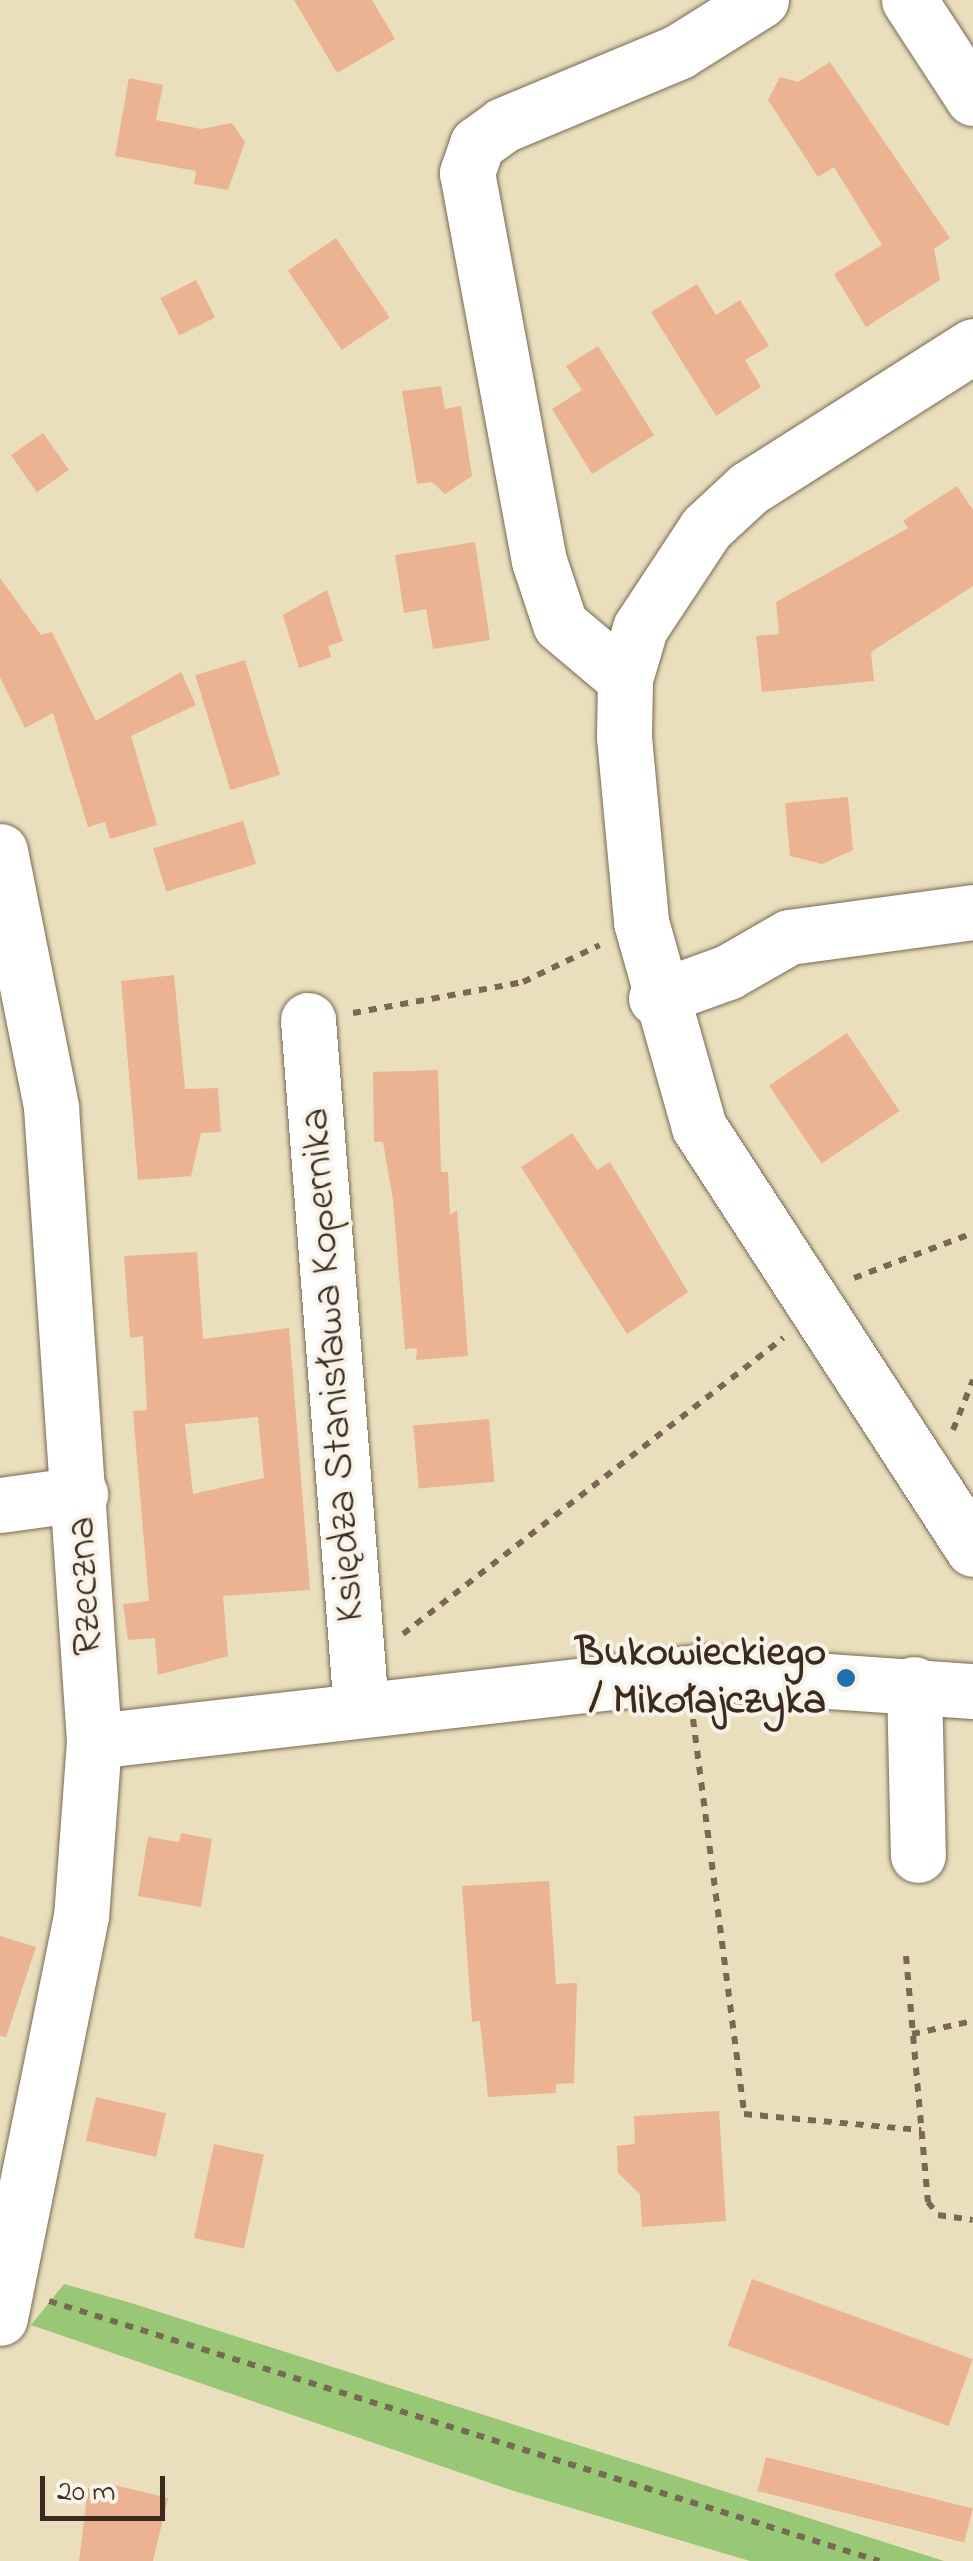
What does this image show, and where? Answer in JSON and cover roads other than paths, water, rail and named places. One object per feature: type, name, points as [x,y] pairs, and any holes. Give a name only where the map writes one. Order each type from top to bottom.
[{"type":"street","points":[[625,679],[560,624],[539,561],[467,173],[477,144],[502,124],[678,52],[760,0]]},
{"type":"street","points":[[909,0],[973,98]]},
{"type":"street","points":[[973,346],[748,488],[674,569],[640,628],[625,679],[642,922],[656,998],[698,1127],[973,1549]]},
{"type":"street","name":"Rzeczna","points":[[0,850],[51,1107],[94,1742],[80,1916],[3,2303]]},
{"type":"street","points":[[656,998],[728,972],[789,937],[973,912]]},
{"type":"street","name":"Księdza Stanisława Kopernika","points":[[308,1020],[359,1689]]},
{"type":"street","points":[[0,1505],[80,1494]]},
{"type":"street","points":[[94,1742],[359,1689],[690,1673],[914,1684],[973,1691]]},
{"type":"street","points":[[914,1684],[918,1855]]},
{"type":"place","name":"Bukowieckiego / Mikołajczyka","points":[[846,1678]]}]
